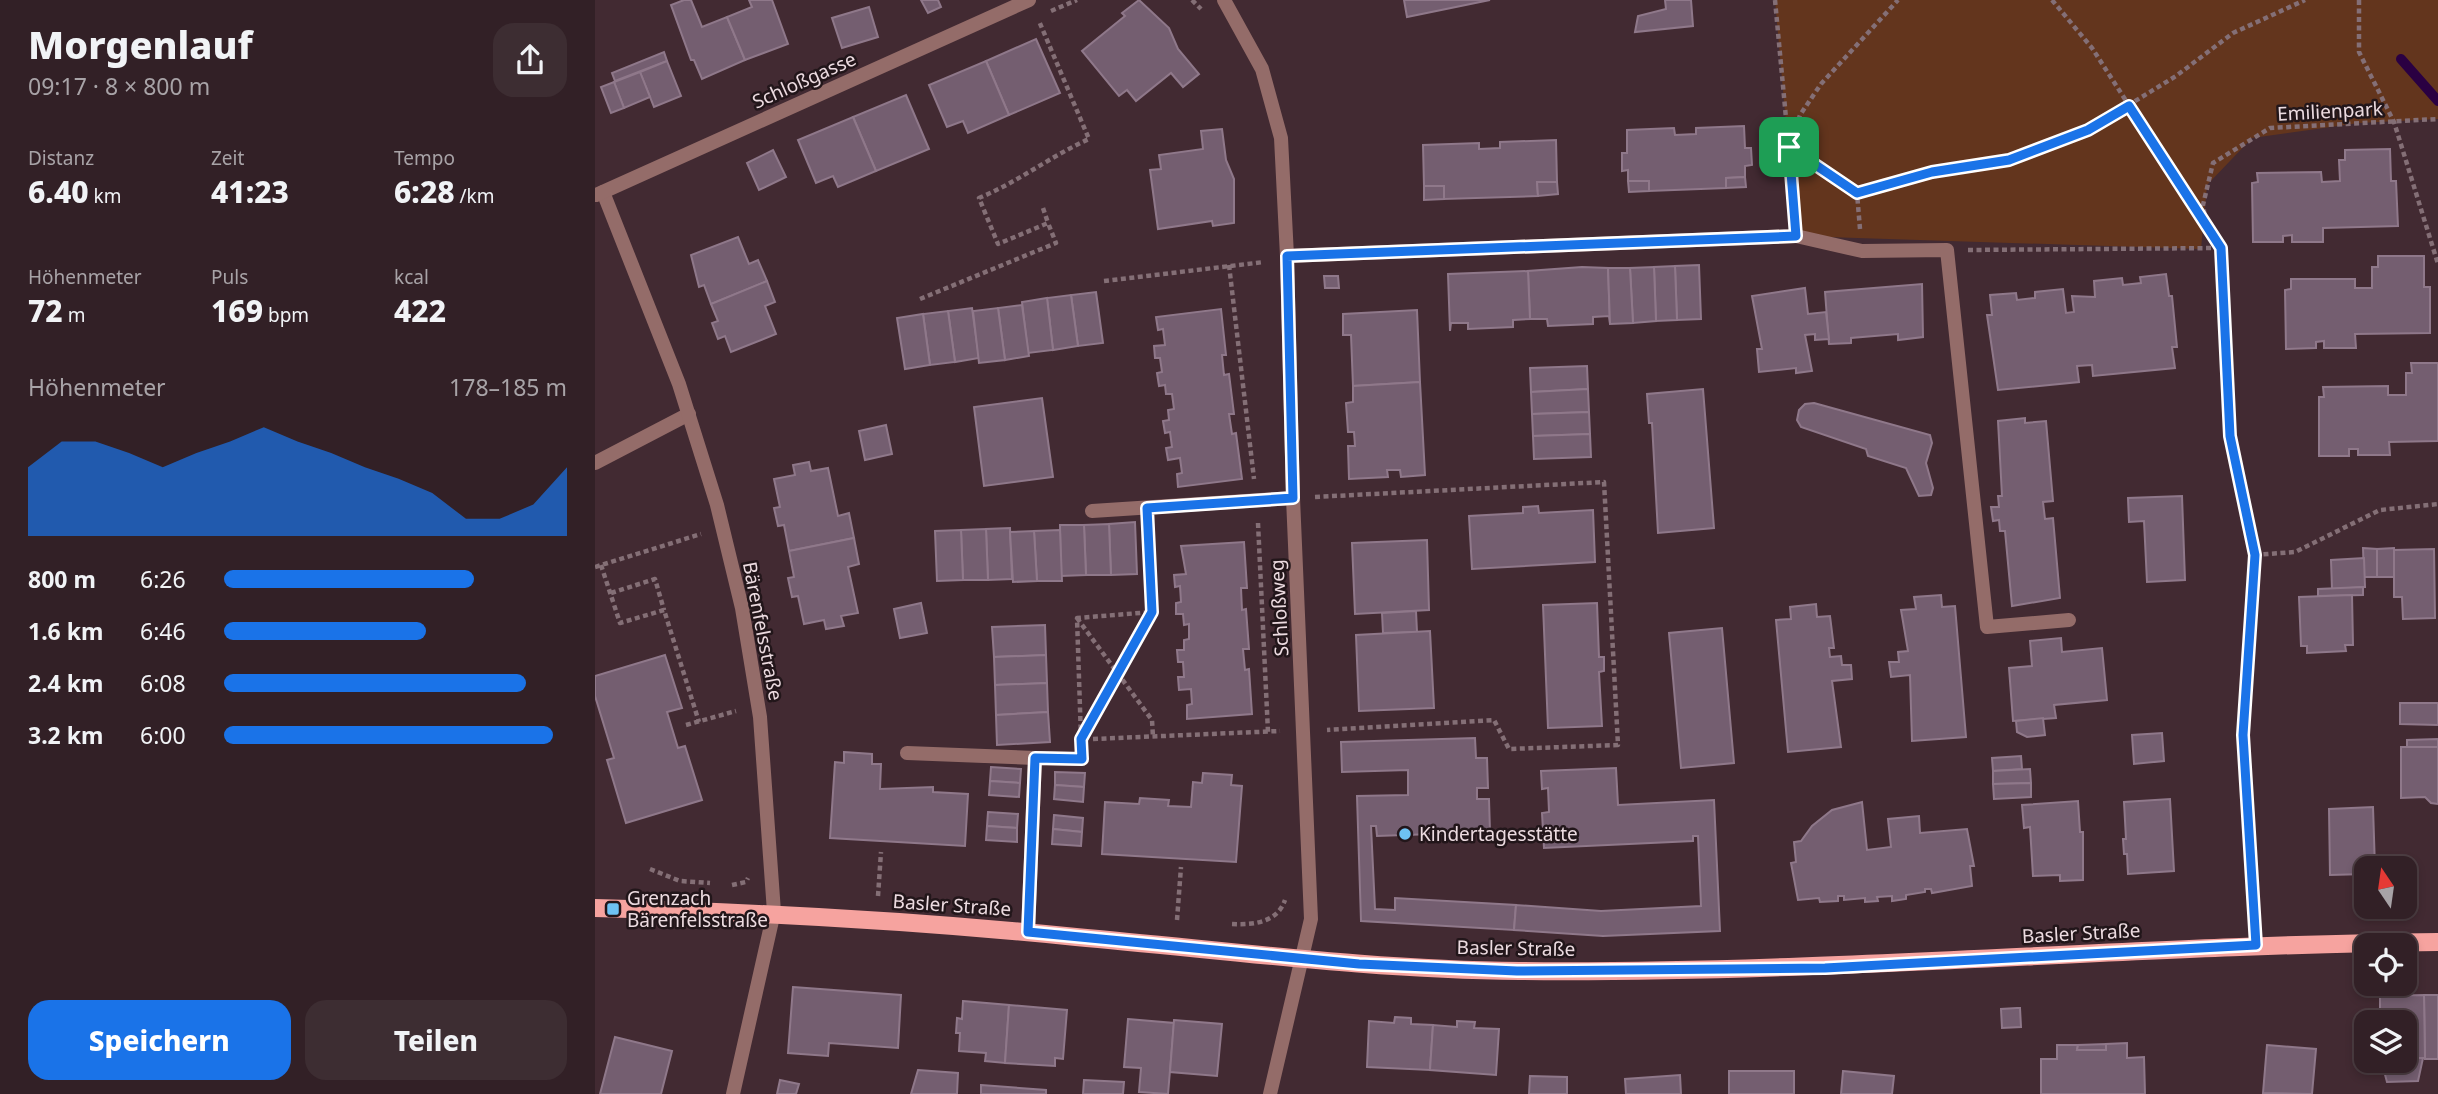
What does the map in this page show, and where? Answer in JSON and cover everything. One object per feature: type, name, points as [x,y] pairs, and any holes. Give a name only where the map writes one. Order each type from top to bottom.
[{"type":"main road","name":"Basler Straße","points":[[595,908],[774,912],[1303,958],[1517,971],[1825,968],[2256,945],[2438,942]]},
{"type":"street","name":"Schloßgasse","points":[[599,194],[1029,0]]},
{"type":"street","name":"Schloßweg","points":[[1224,0],[1262,69],[1281,138],[1287,256],[1293,498],[1311,919],[1270,1094]]},
{"type":"street","name":"Bärenfelsstraße","points":[[599,194],[689,414],[717,505],[760,717],[774,912],[733,1094]]},
{"type":"street","points":[[1287,256],[1796,236],[1862,251],[1947,250],[1987,627],[2069,620]]},
{"type":"street","points":[[595,463],[689,414]]},
{"type":"street","points":[[1092,511],[1293,498]]},
{"type":"street","points":[[907,753],[1082,759]]},
{"type":"street","points":[[1028,932],[1035,758]]},
{"type":"path","points":[[1048,223],[998,244],[979,198],[1009,186],[1053,155],[1089,139],[1038,17],[1077,0]]},
{"type":"path","points":[[1192,0],[1206,16]]},
{"type":"path","points":[[1775,0],[1796,236]]},
{"type":"path","points":[[1789,147],[1800,115],[1821,83],[1898,0]]},
{"type":"path","points":[[2052,0],[2092,48],[2221,248],[2230,436],[2255,555],[2243,735],[2256,945]]},
{"type":"path","points":[[1789,147],[1857,193],[1932,172],[2009,160],[2088,130],[2129,106],[2233,33],[2305,0]]},
{"type":"path","points":[[2359,0],[2359,52],[2394,122],[2438,264]]},
{"type":"path","name":"Emilienpark","points":[[2206,226],[2203,205],[2213,163],[2270,128],[2438,120]]},
{"type":"path","points":[[1857,193],[1862,251]]},
{"type":"path","points":[[920,299],[1056,243],[1043,208]]},
{"type":"path","points":[[1947,250],[2221,248]]},
{"type":"path","points":[[1104,281],[1267,261]]},
{"type":"path","points":[[1293,498],[1604,482],[1619,745],[1510,749],[1493,720],[1304,732]]},
{"type":"path","points":[[2255,555],[2295,552],[2380,510],[2438,504]]},
{"type":"path","points":[[1081,739],[1152,612],[1147,508]]},
{"type":"path","points":[[664,610],[620,624],[611,593],[598,566],[704,533],[707,546]]},
{"type":"path","points":[[611,593],[655,579],[699,722]]},
{"type":"path","points":[[1077,618],[1152,612]]},
{"type":"path","points":[[1077,618],[1152,720],[1153,737]]},
{"type":"path","points":[[1077,618],[1082,759]]},
{"type":"path","points":[[737,697],[740,724]]},
{"type":"path","points":[[686,725],[739,710]]},
{"type":"path","points":[[1081,739],[1284,731]]},
{"type":"path","points":[[877,896],[881,852]]},
{"type":"path","points":[[1177,920],[1181,867]]},
{"type":"path","points":[[650,869],[680,881],[736,885],[746,882],[751,873]]},
{"type":"path","points":[[864,895],[891,898]]},
{"type":"path","points":[[1226,923],[1251,925],[1268,920],[1282,909],[1286,897]]},
{"type":"path","points":[[1163,919],[1189,921]]},
{"type":"shaded area","points":[[1775,0],[2438,0],[2438,119],[2359,123],[2252,138],[2207,185],[2201,249],[1796,236]]},
{"type":"building","points":[[691,0],[702,27],[727,17],[745,60],[702,79],[694,60],[691,60],[671,5]]},
{"type":"building","points":[[749,0],[772,0],[788,44],[745,60],[727,17],[752,7]]},
{"type":"building","points":[[921,0],[938,0],[941,7],[928,13]]},
{"type":"building","points":[[1139,0],[1169,28],[1178,49],[1199,74],[1183,87],[1171,73],[1136,101],[1127,90],[1119,96],[1082,51],[1125,16],[1122,13]]},
{"type":"building","points":[[1404,0],[1490,0],[1407,17]]},
{"type":"building","points":[[1665,0],[1691,0],[1693,26],[1635,32],[1638,16],[1666,9]]},
{"type":"building","points":[[869,7],[878,37],[842,48],[832,18]]},
{"type":"building","points":[[1036,39],[1060,93],[1009,115],[986,61]]},
{"type":"building","points":[[664,52],[667,61],[615,81],[612,73]]},
{"type":"building","points":[[667,61],[681,96],[654,107],[640,72]]},
{"type":"building","points":[[986,61],[1009,115],[968,133],[963,121],[947,127],[929,85]]},
{"type":"building","points":[[640,72],[650,97],[624,108],[614,82]]},
{"type":"building","points":[[614,82],[624,108],[611,113],[601,87]]},
{"type":"building","points":[[906,95],[929,149],[876,171],[853,117]]},
{"type":"building","points":[[853,117],[876,171],[838,187],[833,176],[816,183],[798,140]]},
{"type":"building","points":[[1744,126],[1745,148],[1751,148],[1752,165],[1745,166],[1745,177],[1726,178],[1726,188],[1649,191],[1649,181],[1628,181],[1628,170],[1622,171],[1622,153],[1627,153],[1627,130],[1674,128],[1675,135],[1696,134],[1696,128]]},
{"type":"building","points":[[1222,129],[1226,160],[1234,179],[1234,223],[1213,226],[1212,221],[1158,229],[1150,170],[1161,169],[1159,155],[1203,149],[1201,131]]},
{"type":"building","points":[[1556,140],[1557,182],[1537,182],[1538,196],[1444,199],[1444,186],[1424,186],[1423,145],[1479,143],[1479,149],[1500,148],[1500,142]]},
{"type":"building","points":[[2390,149],[2391,181],[2396,181],[2398,226],[2323,228],[2323,242],[2292,242],[2292,235],[2283,236],[2283,242],[2253,242],[2252,183],[2258,182],[2257,173],[2321,172],[2322,182],[2340,181],[2339,160],[2345,160],[2345,150]]},
{"type":"building","points":[[773,150],[786,177],[759,190],[747,163]]},
{"type":"building","points":[[1745,177],[1746,187],[1726,188],[1726,178]]},
{"type":"building","points":[[1628,181],[1649,181],[1649,191],[1629,192]]},
{"type":"building","points":[[1537,182],[1557,182],[1558,194],[1538,196]]},
{"type":"building","points":[[1424,186],[1444,186],[1444,199],[1424,200]]},
{"type":"building","points":[[738,237],[749,264],[758,260],[767,281],[711,304],[704,285],[699,287],[691,255]]},
{"type":"building","points":[[2378,256],[2424,256],[2424,287],[2430,287],[2430,333],[2355,334],[2356,348],[2324,348],[2324,341],[2316,342],[2316,348],[2286,349],[2285,290],[2291,289],[2291,279],[2355,279],[2355,288],[2372,288],[2372,267],[2378,267]]},
{"type":"building","points":[[1699,265],[1701,319],[1677,320],[1675,266]]},
{"type":"building","points":[[1675,266],[1677,320],[1656,321],[1654,267]]},
{"type":"building","points":[[1654,267],[1656,321],[1633,323],[1630,268]]},
{"type":"building","points":[[1608,268],[1610,324],[1609,316],[1593,317],[1593,324],[1548,326],[1547,319],[1530,319],[1528,271]]},
{"type":"building","points":[[1608,268],[1630,268],[1633,323],[1610,324]]},
{"type":"building","points":[[1528,271],[1530,319],[1513,320],[1513,327],[1468,329],[1468,323],[1451,323],[1450,331],[1448,274]]},
{"type":"building","points":[[2166,274],[2169,296],[2172,296],[2177,347],[2172,347],[2175,368],[2093,376],[2092,365],[2077,366],[2079,382],[1998,390],[1987,315],[1992,315],[1990,295],[2016,293],[2017,300],[2035,298],[2035,292],[2063,289],[2066,313],[2074,312],[2072,296],[2095,297],[2094,281],[2122,278],[2123,285],[2141,283],[2140,277]]},
{"type":"building","points":[[1324,276],[1338,276],[1339,288],[1325,288]]},
{"type":"building","points":[[767,281],[775,302],[765,306],[776,334],[731,352],[725,336],[718,339],[712,323],[718,321],[711,304]]},
{"type":"building","points":[[1922,284],[1923,337],[1898,340],[1898,334],[1851,338],[1851,343],[1829,344],[1825,292]]},
{"type":"building","points":[[1805,288],[1808,314],[1826,312],[1829,339],[1815,340],[1815,334],[1805,335],[1812,371],[1796,373],[1796,368],[1759,372],[1757,349],[1762,349],[1752,296]]},
{"type":"building","points":[[1096,292],[1103,343],[1078,346],[1071,295]]},
{"type":"building","points":[[1071,295],[1078,346],[1053,350],[1047,298]]},
{"type":"building","points":[[1047,298],[1053,350],[1028,353],[1022,302]]},
{"type":"building","points":[[1022,305],[1029,356],[1005,360],[998,308]]},
{"type":"building","points":[[972,308],[979,358],[955,362],[948,311]]},
{"type":"building","points":[[998,308],[1005,360],[979,363],[973,311]]},
{"type":"building","points":[[1221,309],[1226,355],[1222,355],[1224,375],[1229,374],[1234,414],[1229,414],[1232,434],[1236,433],[1242,479],[1178,487],[1177,474],[1182,473],[1180,458],[1168,460],[1166,448],[1172,447],[1170,432],[1165,433],[1163,421],[1169,420],[1168,410],[1174,409],[1172,394],[1166,394],[1165,385],[1159,386],[1157,373],[1162,372],[1160,358],[1155,358],[1154,346],[1165,345],[1163,329],[1158,330],[1156,317]]},
{"type":"building","points":[[1417,310],[1420,382],[1353,386],[1351,335],[1343,335],[1343,314]]},
{"type":"building","points":[[948,311],[955,362],[930,365],[923,314]]},
{"type":"building","points":[[923,314],[930,365],[905,369],[897,318]]},
{"type":"building","points":[[2411,363],[2438,363],[2438,441],[2389,442],[2390,455],[2358,455],[2358,449],[2349,449],[2349,456],[2319,456],[2319,397],[2324,397],[2323,387],[2388,386],[2388,395],[2406,395],[2406,373],[2412,373]]},
{"type":"building","points":[[1587,366],[1588,389],[1531,392],[1530,368]]},
{"type":"building","points":[[1420,382],[1425,475],[1401,477],[1400,470],[1387,470],[1388,477],[1349,479],[1348,446],[1355,446],[1354,432],[1348,432],[1346,403],[1353,402],[1353,386]]},
{"type":"building","points":[[1588,389],[1589,412],[1532,414],[1531,392]]},
{"type":"building","points":[[1703,389],[1714,528],[1658,533],[1652,423],[1649,423],[1647,394]]},
{"type":"building","points":[[1042,398],[1053,477],[984,486],[974,407]]},
{"type":"building","points":[[1814,403],[1930,435],[1932,443],[1926,463],[1933,488],[1931,495],[1919,496],[1906,468],[1868,456],[1866,449],[1801,427],[1797,420],[1799,410],[1805,404]]},
{"type":"building","points":[[1589,412],[1590,434],[1533,436],[1532,414]]},
{"type":"building","points":[[2025,418],[2025,423],[2046,421],[2053,501],[2043,502],[2045,519],[2053,518],[2060,598],[2012,606],[2005,531],[2000,531],[1999,520],[1993,521],[1991,507],[1999,507],[1998,496],[2002,496],[1998,421]]},
{"type":"building","points":[[886,425],[892,454],[865,460],[859,431]]},
{"type":"building","points":[[1590,434],[1591,457],[1534,459],[1533,436]]},
{"type":"building","points":[[809,462],[811,471],[828,468],[838,516],[849,513],[854,538],[789,551],[784,525],[778,526],[774,508],[780,507],[774,479],[795,475],[793,465]]},
{"type":"building","points":[[2182,496],[2185,580],[2147,582],[2144,521],[2129,522],[2128,498]]},
{"type":"building","points":[[1538,506],[1539,513],[1593,510],[1595,562],[1472,569],[1469,516],[1523,513],[1523,507]]},
{"type":"building","points":[[1135,522],[1137,574],[1111,575],[1109,524]]},
{"type":"building","points":[[1109,524],[1111,575],[1086,575],[1084,525]]},
{"type":"building","points":[[1060,525],[1084,525],[1086,575],[1061,576]]},
{"type":"building","points":[[1010,528],[1012,579],[988,580],[986,529]]},
{"type":"building","points":[[986,529],[988,580],[963,580],[961,530]]},
{"type":"building","points":[[961,530],[963,580],[937,581],[935,531]]},
{"type":"building","points":[[1060,530],[1062,581],[1037,581],[1034,531]]},
{"type":"building","points":[[1034,531],[1037,581],[1013,582],[1010,532]]},
{"type":"building","points":[[854,538],[859,564],[848,567],[858,613],[841,616],[844,626],[826,629],[824,620],[804,624],[798,596],[792,597],[788,578],[794,577],[789,551]]},
{"type":"building","points":[[1427,540],[1429,610],[1355,614],[1352,543]]},
{"type":"building","points":[[1244,542],[1247,588],[1241,588],[1242,610],[1246,609],[1249,649],[1243,649],[1245,670],[1249,669],[1252,714],[1187,719],[1187,705],[1192,704],[1191,689],[1179,690],[1178,677],[1184,677],[1183,662],[1178,662],[1177,650],[1184,650],[1184,640],[1189,639],[1189,624],[1184,625],[1183,614],[1176,614],[1176,603],[1181,602],[1180,586],[1175,587],[1174,575],[1186,574],[1181,546]]},
{"type":"building","points":[[2363,548],[2377,549],[2377,577],[2364,577]]},
{"type":"building","points":[[2394,548],[2394,577],[2377,577],[2377,549]]},
{"type":"building","points":[[2434,549],[2435,618],[2403,619],[2402,597],[2394,597],[2394,550]]},
{"type":"building","points":[[2364,558],[2365,587],[2332,589],[2331,560]]},
{"type":"building","points":[[2363,587],[2363,595],[2318,596],[2318,589]]},
{"type":"building","points":[[1941,595],[1942,607],[1955,606],[1966,737],[1912,741],[1910,675],[1891,677],[1889,662],[1899,662],[1898,652],[1908,651],[1901,610],[1916,609],[1914,597]]},
{"type":"building","points":[[2352,595],[2353,645],[2345,645],[2346,651],[2307,653],[2307,646],[2301,646],[2299,597]]},
{"type":"building","points":[[921,603],[927,633],[900,638],[894,609]]},
{"type":"building","points":[[1597,603],[1599,657],[1604,657],[1604,671],[1599,672],[1602,726],[1548,728],[1543,605]]},
{"type":"building","points":[[1816,604],[1817,617],[1830,616],[1834,648],[1829,648],[1830,657],[1841,656],[1842,665],[1851,665],[1852,679],[1832,681],[1841,747],[1788,752],[1776,620],[1791,619],[1790,607]]},
{"type":"building","points":[[1416,611],[1417,632],[1383,633],[1382,613]]},
{"type":"building","points":[[1045,625],[1046,655],[994,657],[992,627]]},
{"type":"building","points":[[1722,628],[1734,763],[1681,768],[1669,633]]},
{"type":"building","points":[[1430,631],[1434,708],[1359,711],[1356,635]]},
{"type":"building","points":[[2061,638],[2062,652],[2102,648],[2107,700],[2054,705],[2056,718],[2013,721],[2009,668],[2032,666],[2030,641]]},
{"type":"building","points":[[665,655],[682,708],[667,712],[678,748],[685,746],[702,800],[626,823],[607,760],[614,758],[595,696],[595,676]]},
{"type":"building","points":[[1046,655],[1047,683],[995,685],[994,657]]},
{"type":"building","points":[[1047,683],[1048,712],[996,715],[995,685]]},
{"type":"building","points":[[2400,703],[2438,703],[2438,725],[2400,724]]},
{"type":"building","points":[[1048,712],[1050,742],[997,745],[996,715]]},
{"type":"building","points":[[2043,718],[2045,735],[2027,737],[2017,732],[2016,721]]},
{"type":"building","points":[[2162,733],[2164,761],[2134,764],[2132,735]]},
{"type":"building","name":"Kindertagesstätte","points":[[1475,738],[1476,758],[1487,758],[1488,788],[1477,788],[1477,799],[1489,799],[1490,832],[1377,836],[1376,826],[1371,826],[1375,909],[1395,910],[1395,898],[1516,905],[1514,930],[1361,921],[1357,796],[1408,795],[1408,770],[1342,772],[1341,742]]},
{"type":"building","points":[[2438,739],[2438,747],[2407,747],[2407,740]]},
{"type":"building","points":[[2401,747],[2438,747],[2438,804],[2431,803],[2425,797],[2401,798]]},
{"type":"building","points":[[844,752],[872,754],[872,764],[881,764],[880,789],[933,787],[933,792],[968,794],[965,846],[830,838],[835,762],[844,763]]},
{"type":"building","points":[[2021,756],[2022,769],[1993,771],[1992,758]]},
{"type":"building","points":[[991,767],[1021,769],[1020,783],[990,781]]},
{"type":"building","points":[[1616,768],[1618,805],[1714,800],[1720,931],[1603,936],[1514,930],[1516,905],[1601,911],[1701,906],[1698,836],[1693,836],[1693,841],[1544,848],[1542,813],[1549,812],[1548,788],[1542,789],[1541,771]]},
{"type":"building","points":[[2030,769],[2031,783],[1993,784],[1993,771]]},
{"type":"building","points":[[1055,772],[1085,773],[1084,787],[1055,785]]},
{"type":"building","points":[[1203,773],[1232,775],[1231,785],[1242,786],[1236,862],[1102,854],[1105,802],[1139,804],[1140,798],[1169,800],[1168,806],[1191,807],[1193,782],[1202,783]]},
{"type":"building","points":[[990,781],[1020,783],[1019,797],[989,795]]},
{"type":"building","points":[[2031,783],[2031,797],[1994,799],[1993,784]]},
{"type":"building","points":[[1055,785],[1084,787],[1083,802],[1054,799]]},
{"type":"building","points":[[2170,799],[2174,871],[2128,874],[2123,839],[2126,839],[2124,802]]},
{"type":"building","points":[[2078,801],[2080,832],[2083,832],[2083,880],[2060,881],[2060,875],[2033,876],[2030,827],[2024,828],[2022,805]]},
{"type":"building","points":[[1862,802],[1867,850],[1891,847],[1888,819],[1919,816],[1920,833],[1967,829],[1974,866],[1970,866],[1972,886],[1932,893],[1931,889],[1925,889],[1925,892],[1906,895],[1906,899],[1892,901],[1892,896],[1877,897],[1878,901],[1865,902],[1865,898],[1844,900],[1844,896],[1838,896],[1838,901],[1820,902],[1819,898],[1798,900],[1791,863],[1796,862],[1794,842],[1801,841],[1812,826],[1832,810]]},
{"type":"building","points":[[2373,807],[2375,856],[2354,856],[2354,874],[2330,875],[2329,809]]},
{"type":"building","points":[[988,812],[1018,814],[1017,828],[987,826]]},
{"type":"building","points":[[1054,815],[1083,818],[1082,832],[1053,829]]},
{"type":"building","points":[[987,826],[1017,828],[1017,842],[986,840]]},
{"type":"building","points":[[1053,829],[1082,832],[1081,846],[1052,844]]},
{"type":"building","points":[[793,987],[901,995],[898,1048],[829,1043],[828,1056],[788,1053]]},
{"type":"building","points":[[2424,995],[2438,995],[2438,1059],[2425,1059]]},
{"type":"building","points":[[2424,995],[2425,1058],[2417,1058],[2417,1010],[2380,1010],[2380,996]]},
{"type":"building","points":[[963,1001],[1009,1005],[1005,1063],[985,1061],[986,1053],[959,1051],[957,1018],[962,1019]]},
{"type":"building","points":[[1009,1005],[1067,1010],[1063,1059],[1055,1058],[1055,1066],[1005,1063]]},
{"type":"building","points":[[2020,1008],[2021,1027],[2002,1028],[2001,1009]]},
{"type":"building","points":[[1395,1017],[1411,1018],[1411,1024],[1433,1025],[1430,1070],[1367,1067],[1369,1021],[1394,1023]]},
{"type":"building","points":[[1128,1019],[1174,1023],[1168,1094],[1139,1092],[1141,1068],[1124,1067]]},
{"type":"building","points":[[1174,1020],[1222,1024],[1217,1076],[1170,1072]]},
{"type":"building","points":[[1457,1021],[1475,1022],[1474,1028],[1499,1029],[1496,1075],[1430,1070],[1433,1025],[1457,1027]]},
{"type":"building","points":[[615,1037],[672,1051],[661,1094],[600,1094]]},
{"type":"building","points":[[2127,1043],[2127,1058],[2144,1057],[2145,1094],[2041,1094],[2041,1059],[2057,1059],[2057,1045],[2078,1045],[2077,1050],[2106,1050],[2106,1044]]},
{"type":"building","points":[[2106,1044],[2106,1050],[2077,1050],[2078,1045]]},
{"type":"building","points":[[2267,1045],[2316,1049],[2312,1094],[2263,1093]]},
{"type":"building","points":[[2417,1058],[2423,1058],[2418,1081],[2387,1082],[2385,1073],[2417,1073]]},
{"type":"building","points":[[918,1070],[958,1073],[957,1094],[911,1094]]},
{"type":"building","points":[[1729,1071],[1794,1071],[1794,1094],[1729,1094]]},
{"type":"building","points":[[1843,1071],[1894,1076],[1892,1094],[1841,1094]]},
{"type":"building","points":[[1680,1075],[1681,1094],[1626,1094],[1625,1079]]},
{"type":"building","points":[[1530,1076],[1567,1077],[1567,1094],[1529,1094]]},
{"type":"building","points":[[780,1080],[799,1084],[796,1094],[777,1094]]},
{"type":"building","points":[[1084,1080],[1124,1082],[1123,1094],[1083,1094]]},
{"type":"building","points":[[981,1085],[1046,1090],[1046,1094],[981,1094]]},
{"type":"waterway","points":[[2401,59],[2438,101]]},
{"type":"place","name":"Kindertagesstätte","points":[[1405,834]]},
{"type":"place","name":"Grenzach Bärenfelsstraße","points":[[613,909]]},
{"type":"route","points":[[2129,106],[2221,248],[2230,436],[2255,555],[2243,735],[2256,945],[1825,968],[1517,971],[1359,964],[1028,932],[1035,758],[1082,759],[1081,739],[1152,612],[1147,508],[1293,498],[1287,256],[1796,236],[1789,147],[1857,193],[1932,172],[2009,160],[2088,130],[2129,106]]}]
